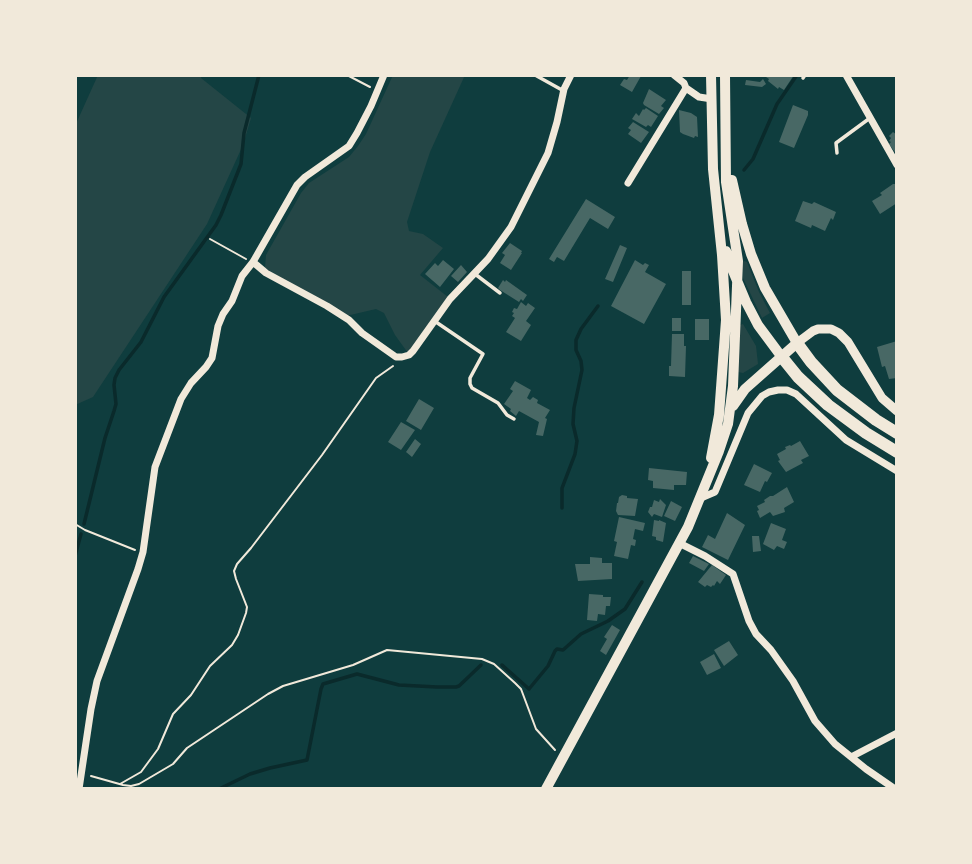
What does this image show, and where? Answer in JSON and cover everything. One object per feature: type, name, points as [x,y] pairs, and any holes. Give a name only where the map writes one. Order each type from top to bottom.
[{"type":"highway","points":[[701,499],[719,415],[726,320],[713,169],[711,75]]},
{"type":"highway","points":[[546,789],[679,543],[701,499],[723,443],[733,386],[738,284],[737,252],[726,182],[725,75]]},
{"type":"highway","points":[[725,114],[734,189],[751,254],[769,296],[797,343],[837,390],[897,433]]},
{"type":"highway","points":[[718,217],[728,260],[738,284],[758,325],[781,356],[798,377],[828,405],[897,452]]},
{"type":"highway","points":[[730,412],[738,397],[797,343]]},
{"type":"highway","points":[[715,439],[724,418],[727,393],[733,386],[781,356]]},
{"type":"street","points":[[79,789],[97,681],[138,569],[143,552],[155,467],[181,399],[212,358],[223,314],[232,301],[242,276],[253,262],[297,185],[349,146],[384,75]]},
{"type":"street","points":[[253,262],[267,274],[349,320],[362,333],[397,357],[409,355],[461,286],[488,259],[505,236],[538,174],[552,139],[564,89],[571,75]]},
{"type":"street","points":[[674,75],[699,97],[712,99]]},
{"type":"street","points":[[846,75],[897,165]]},
{"type":"street","points":[[628,183],[686,88]]},
{"type":"street","points":[[797,343],[818,329],[839,332],[848,342],[877,391],[897,411]]},
{"type":"street","points":[[701,499],[715,492],[748,413],[762,396],[778,390],[796,394],[846,440],[897,471]]},
{"type":"street","points":[[679,543],[733,574],[756,634],[793,681],[815,722],[835,744],[895,789]]},
{"type":"street","points":[[851,757],[897,733]]},
{"type":"lane","points":[[535,75],[561,90],[564,89]]},
{"type":"lane","points":[[837,153],[836,143],[870,118]]},
{"type":"lane","points":[[474,273],[500,293]]},
{"type":"lane","points":[[434,321],[483,354],[470,378],[470,384],[472,388],[498,403],[507,415],[514,419]]},
{"type":"path","points":[[347,75],[377,91]]},
{"type":"path","points":[[210,239],[253,262]]},
{"type":"path","points":[[120,784],[141,772],[159,749],[173,714],[238,635],[247,607],[234,571],[237,564],[322,455],[376,378],[400,357]]},
{"type":"path","points":[[75,524],[143,552]]},
{"type":"path","points":[[81,774],[131,786],[139,784],[166,769],[187,747],[268,694],[284,686],[353,665],[387,650],[482,659],[494,664],[515,682],[536,729],[563,758]]},
{"type":"shaded area","points":[[98,75],[202,75],[201,78],[251,118],[243,145],[207,224],[93,397],[75,405],[75,126]]},
{"type":"shaded area","points":[[393,75],[465,75],[430,152],[407,222],[409,231],[423,234],[443,248],[420,275],[448,297],[408,353],[384,313],[376,309],[346,316],[265,268],[266,255],[301,193],[309,183],[349,157],[358,146]]},
{"type":"shaded area","points":[[744,261],[747,262],[770,313],[762,318],[743,278]]},
{"type":"shaded area","points":[[743,324],[756,346],[758,364],[743,373],[738,372],[740,325]]},
{"type":"building","points":[[630,75],[641,76],[632,92],[620,85]]},
{"type":"building","points":[[767,75],[794,75],[784,90],[768,81]]},
{"type":"building","points":[[763,79],[766,84],[762,87],[745,85],[746,80],[760,82]]},
{"type":"building","points":[[649,89],[666,100],[659,114],[643,103]]},
{"type":"building","points":[[793,105],[808,111],[794,148],[779,142]]},
{"type":"building","points":[[646,108],[658,116],[651,127],[632,119],[636,113],[639,116]]},
{"type":"building","points":[[679,110],[697,117],[698,137],[680,132]]},
{"type":"building","points":[[633,122],[649,132],[641,143],[628,134],[631,130],[628,128]]},
{"type":"building","points":[[893,132],[897,135],[897,155],[889,144],[889,136]]},
{"type":"building","points":[[893,184],[897,184],[897,203],[880,214],[872,201]]},
{"type":"building","points":[[586,199],[615,217],[608,229],[590,218],[564,261],[557,257],[554,262],[549,259]]},
{"type":"building","points":[[803,201],[812,204],[814,202],[836,212],[825,231],[795,221]]},
{"type":"building","points":[[510,243],[522,251],[511,270],[500,263],[505,255],[502,253]]},
{"type":"building","points":[[620,245],[627,248],[613,282],[605,279]]},
{"type":"building","points":[[443,260],[454,269],[440,287],[425,274],[435,263],[438,266]]},
{"type":"building","points":[[635,260],[649,265],[645,272],[666,284],[644,324],[611,306]]},
{"type":"building","points":[[461,265],[467,272],[458,282],[451,276]]},
{"type":"building","points":[[682,271],[691,271],[691,305],[682,305]]},
{"type":"building","points":[[503,280],[527,295],[523,301],[521,299],[519,302],[498,288]]},
{"type":"building","points":[[521,302],[535,308],[526,321],[531,325],[521,341],[506,332],[515,318],[512,316],[514,308],[517,309]]},
{"type":"building","points":[[672,318],[681,318],[681,331],[672,331]]},
{"type":"building","points":[[695,319],[709,319],[709,340],[695,340]]},
{"type":"building","points":[[672,334],[684,334],[685,377],[669,376]]},
{"type":"building","points":[[897,341],[897,378],[889,379],[885,366],[882,367],[877,347]]},
{"type":"building","points":[[515,381],[531,390],[527,398],[530,400],[533,397],[538,400],[537,403],[550,410],[545,418],[543,436],[536,435],[539,422],[519,411],[516,416],[504,404],[513,391],[510,389]]},
{"type":"building","points":[[419,399],[434,408],[421,430],[406,421]]},
{"type":"building","points":[[401,422],[415,430],[401,450],[388,442]]},
{"type":"building","points":[[415,439],[421,444],[412,457],[406,452]]},
{"type":"building","points":[[800,441],[809,456],[801,460],[803,463],[786,472],[778,461],[780,460],[777,454],[786,449],[785,447]]},
{"type":"building","points":[[754,464],[772,473],[760,492],[744,485]]},
{"type":"building","points":[[649,468],[687,472],[686,485],[674,485],[674,490],[653,488],[653,481],[648,480]]},
{"type":"building","points":[[787,487],[794,502],[784,508],[785,512],[773,516],[770,512],[760,518],[757,506]]},
{"type":"building","points":[[622,495],[638,499],[635,516],[618,515],[617,503]]},
{"type":"building","points":[[660,499],[666,505],[662,517],[654,514],[652,517],[648,512],[650,507],[654,500],[659,502]]},
{"type":"building","points":[[671,501],[682,507],[675,521],[664,516]]},
{"type":"building","points":[[727,513],[745,525],[728,560],[702,547],[708,535],[715,539]]},
{"type":"building","points":[[619,517],[645,523],[643,531],[635,529],[635,546],[631,545],[628,559],[614,556]]},
{"type":"building","points":[[654,520],[666,523],[663,542],[652,536]]},
{"type":"building","points":[[771,523],[786,529],[782,540],[787,542],[784,549],[777,546],[774,550],[763,544]]},
{"type":"building","points":[[752,536],[759,536],[761,551],[753,552]]},
{"type":"building","points":[[693,556],[709,564],[704,571],[689,563]]},
{"type":"building","points":[[590,557],[602,558],[602,563],[612,563],[612,579],[578,581],[575,564],[590,564]]},
{"type":"building","points":[[712,565],[726,575],[720,584],[717,581],[714,586],[705,587],[698,582]]},
{"type":"building","points":[[589,594],[611,597],[605,615],[598,614],[597,621],[587,620]]},
{"type":"building","points":[[612,625],[620,630],[606,655],[600,651],[607,639],[604,637]]},
{"type":"building","points":[[729,641],[738,655],[724,666],[714,650]]},
{"type":"building","points":[[714,654],[721,668],[707,675],[700,662]]},
{"type":"waterway","points":[[84,524],[116,404],[115,378],[141,342],[164,297],[221,215],[241,164],[244,133],[259,75]]},
{"type":"waterway","points":[[744,170],[753,159],[777,104],[797,75]]},
{"type":"waterway","points":[[562,508],[562,488],[577,441],[573,424],[574,408],[582,370],[576,340],[598,306]]},
{"type":"waterway","points":[[75,556],[81,534]]},
{"type":"waterway","points":[[502,665],[529,689],[548,666],[557,649],[563,650],[581,634],[625,609],[642,582]]},
{"type":"waterway","points":[[219,789],[250,774],[307,760],[323,684],[357,674],[399,685],[456,687],[481,665]]}]
